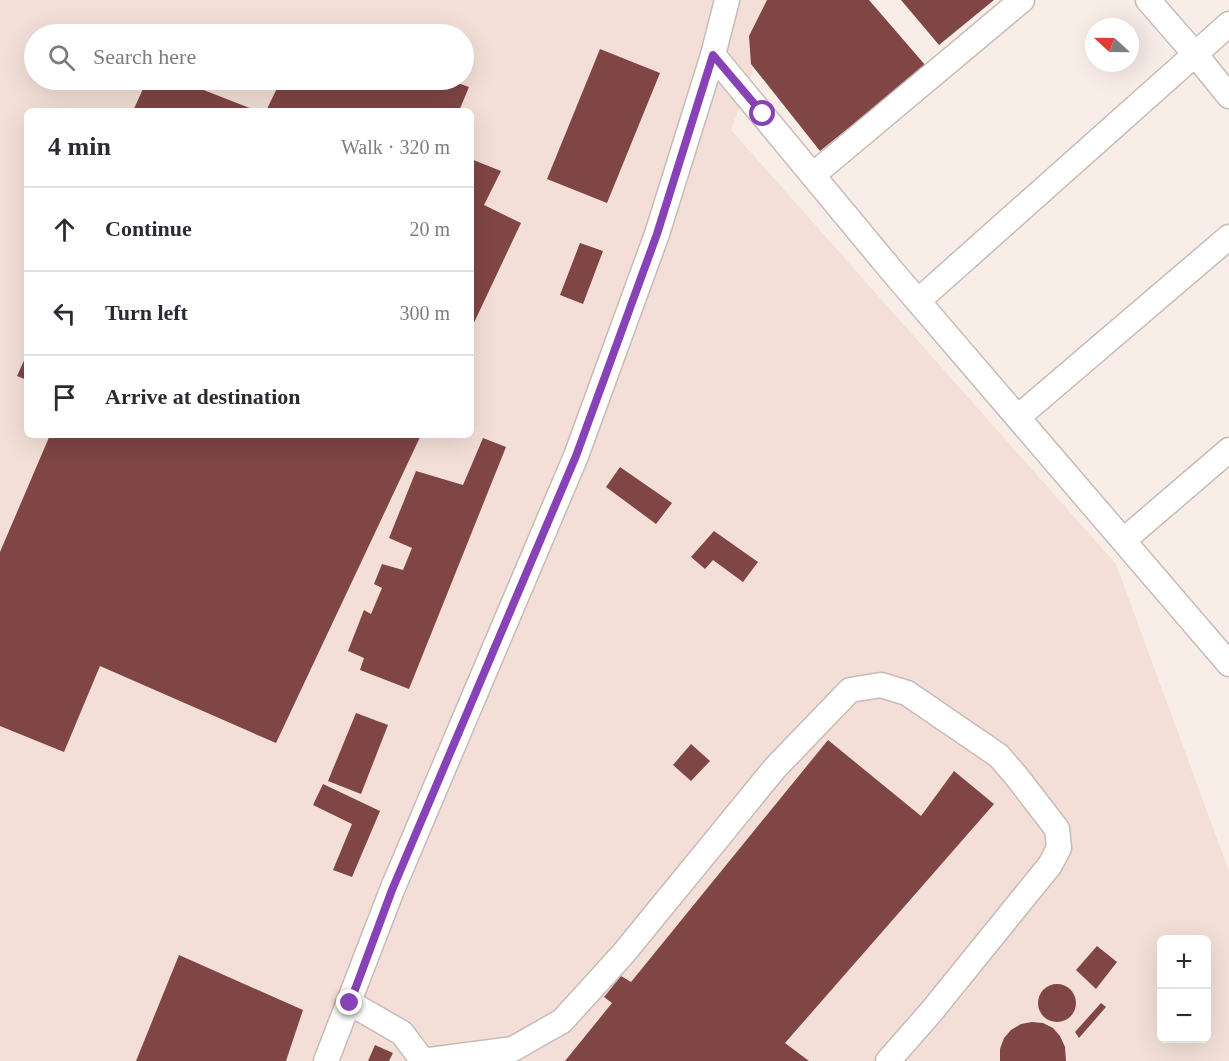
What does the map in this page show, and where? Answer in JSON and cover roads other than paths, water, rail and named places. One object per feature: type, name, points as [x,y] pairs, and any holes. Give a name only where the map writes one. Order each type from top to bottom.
[{"type":"street","points":[[326,1061],[392,890],[576,456],[657,234],[713,55],[727,0]]},
{"type":"street","points":[[813,175],[1022,0]]},
{"type":"street","points":[[1148,0],[1229,96]]},
{"type":"street","points":[[918,301],[1229,24]]},
{"type":"street","points":[[713,55],[918,301],[1229,664]]},
{"type":"street","points":[[1018,417],[1229,237]]},
{"type":"street","points":[[1124,540],[1229,450]]},
{"type":"street","points":[[350,1003],[402,1033],[423,1061],[513,1049],[562,1021],[623,954],[775,768],[850,690],[880,685],[907,693],[999,756],[1058,830],[1059,848],[1042,874],[931,1012],[888,1061]]}]
